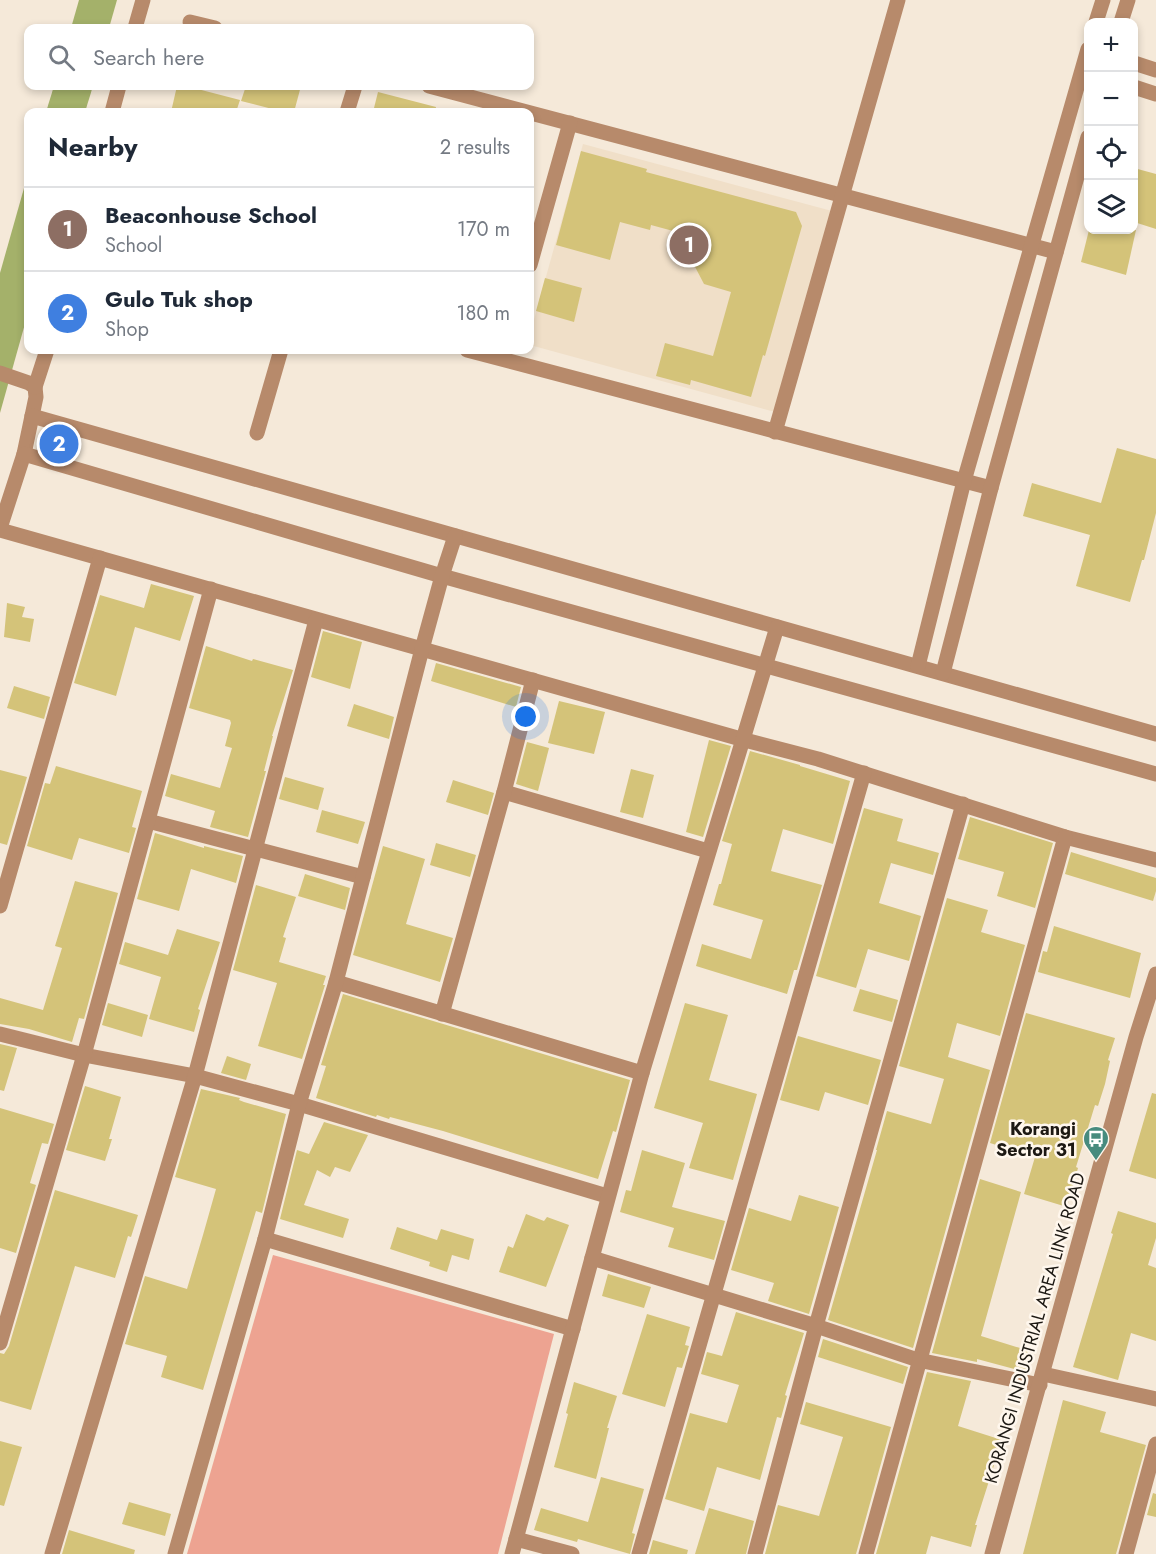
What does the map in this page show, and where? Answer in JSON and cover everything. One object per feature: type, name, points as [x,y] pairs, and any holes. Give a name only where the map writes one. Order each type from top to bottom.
[{"type":"street","points":[[136,24],[143,0]]},
{"type":"street","points":[[775,432],[898,0]]},
{"type":"street","points":[[1097,18],[1103,0]]},
{"type":"street","points":[[1122,18],[1128,0]]},
{"type":"street","points":[[190,22],[198,24]]},
{"type":"street","points":[[1138,64],[1156,70]]},
{"type":"street","points":[[918,666],[964,481],[1031,246],[1084,76]]},
{"type":"street","points":[[1138,88],[1156,94]]},
{"type":"street","points":[[113,108],[118,90]]},
{"type":"street","points":[[348,108],[354,90]]},
{"type":"street","points":[[444,90],[513,108]]},
{"type":"street","points":[[534,114],[1056,252]]},
{"type":"street","points":[[534,251],[570,123]]},
{"type":"street","points":[[943,673],[991,488],[1084,154]]},
{"type":"street","points":[[46,354],[35,387],[36,397],[24,454],[0,529],[864,773],[1065,837],[1156,860]]},
{"type":"street","points":[[257,433],[280,354]]},
{"type":"street","points":[[504,354],[775,432],[991,488]]},
{"type":"street","points":[[0,373],[35,387]]},
{"type":"street","points":[[32,416],[1156,734]]},
{"type":"street","points":[[24,454],[441,576],[1156,774]]},
{"type":"street","points":[[175,1554],[336,982],[441,576],[455,536]]},
{"type":"street","points":[[0,906],[100,558]]},
{"type":"street","points":[[0,1342],[84,1056],[212,589]]},
{"type":"street","points":[[52,1554],[195,1076],[316,620]]},
{"type":"street","points":[[512,1554],[642,1073],[741,739],[777,627]]},
{"type":"street","points":[[442,1014],[533,680]]},
{"type":"street","points":[[639,1554],[864,773]]},
{"type":"street","points":[[504,792],[708,851]]},
{"type":"street","points":[[755,1554],[816,1326],[963,804]]},
{"type":"street","points":[[148,821],[363,878]]},
{"type":"street","points":[[866,1554],[1065,837]]},
{"type":"street","name":"KORANGI INDUSTRIAL AREA LINK ROAD","points":[[992,1554],[1156,974]]},
{"type":"street","points":[[336,982],[642,1073]]},
{"type":"street","points":[[0,1034],[84,1056],[195,1076],[300,1104],[607,1196]]},
{"type":"street","points":[[265,1239],[573,1329]]},
{"type":"street","points":[[592,1258],[816,1326],[918,1360],[1156,1399]]},
{"type":"street","points":[[1126,1554],[1156,1444]]},
{"type":"street","points":[[516,1539],[572,1554]]},
{"type":"shaded area","points":[[79,0],[117,0],[110,24],[72,24]]},
{"type":"shaded area","points":[[53,90],[92,90],[86,108],[47,108]]},
{"type":"shaded area","points":[[583,144],[832,211],[775,412],[534,346],[534,320]]},
{"type":"shaded area","points":[[24,188],[24,327],[0,413],[0,273]]},
{"type":"shaded area","points":[[273,1255],[554,1334],[498,1554],[187,1554]]},
{"type":"building","points":[[176,90],[201,90],[240,100],[237,108],[172,108]]},
{"type":"building","points":[[245,90],[300,90],[295,108],[268,108],[241,101]]},
{"type":"building","points":[[378,92],[436,107],[436,108],[374,108]]},
{"type":"building","points":[[581,151],[647,169],[646,172],[796,212],[802,226],[751,397],[691,380],[690,385],[656,376],[665,343],[713,356],[731,292],[704,284],[693,263],[699,238],[651,225],[650,230],[620,222],[610,260],[556,245]]},
{"type":"building","points":[[1138,169],[1156,174],[1156,229],[1138,223]]},
{"type":"building","points":[[1088,234],[1135,234],[1126,275],[1081,262]]},
{"type":"building","points":[[545,278],[582,288],[574,322],[536,311]]},
{"type":"building","points":[[1117,448],[1156,459],[1156,513],[1130,602],[1076,586],[1090,535],[1023,516],[1032,483],[1101,503]]},
{"type":"building","points":[[151,584],[194,596],[180,641],[135,627],[116,696],[74,683],[100,595],[144,608]]},
{"type":"building","points":[[7,603],[25,607],[22,617],[34,619],[30,642],[4,637]]},
{"type":"building","points":[[323,631],[362,642],[350,689],[311,677]]},
{"type":"building","points":[[206,646],[252,661],[253,659],[293,670],[272,736],[264,771],[266,771],[248,837],[210,827],[215,811],[165,796],[171,774],[220,788],[232,748],[225,746],[230,720],[189,708]]},
{"type":"building","points":[[436,663],[521,687],[516,707],[431,681]]},
{"type":"building","points":[[14,686],[50,697],[44,719],[7,708]]},
{"type":"building","points":[[559,701],[605,712],[594,754],[548,743]]},
{"type":"building","points":[[354,704],[394,717],[389,739],[347,726]]},
{"type":"building","points":[[709,740],[731,746],[703,837],[686,832]]},
{"type":"building","points":[[527,742],[549,748],[538,791],[516,784]]},
{"type":"building","points":[[750,751],[850,781],[833,844],[783,829],[771,871],[822,885],[797,970],[794,970],[787,994],[696,966],[702,944],[751,959],[763,920],[713,905],[732,844],[722,841]]},
{"type":"building","points":[[56,766],[142,791],[132,827],[136,828],[129,853],[79,838],[72,860],[27,846],[45,783],[50,784]]},
{"type":"building","points":[[631,769],[654,775],[643,818],[620,812]]},
{"type":"building","points":[[0,770],[27,777],[7,845],[0,843]]},
{"type":"building","points":[[285,777],[324,788],[318,810],[279,799]]},
{"type":"building","points":[[453,780],[494,793],[488,815],[446,802]]},
{"type":"building","points":[[864,808],[903,819],[897,841],[939,853],[933,875],[891,863],[879,903],[921,916],[909,961],[868,949],[856,988],[816,976]]},
{"type":"building","points":[[322,810],[365,822],[358,844],[316,832]]},
{"type":"building","points":[[970,817],[1053,843],[1035,908],[997,896],[1004,872],[958,859]]},
{"type":"building","points":[[155,833],[204,848],[204,846],[243,856],[236,883],[191,869],[179,911],[137,899]]},
{"type":"building","points":[[436,843],[476,855],[470,877],[430,865]]},
{"type":"building","points":[[383,846],[425,859],[406,924],[453,938],[440,982],[353,955]]},
{"type":"building","points":[[1071,852],[1156,878],[1153,901],[1065,874]]},
{"type":"building","points":[[305,874],[350,888],[345,910],[298,896]]},
{"type":"building","points":[[75,881],[118,893],[84,1019],[79,1018],[72,1042],[29,1029],[0,1024],[0,998],[43,1010],[62,948],[55,946]]},
{"type":"building","points":[[256,885],[296,897],[283,937],[286,938],[279,962],[326,976],[302,1059],[258,1046],[277,983],[233,970]]},
{"type":"building","points":[[947,898],[988,910],[981,932],[1025,945],[1000,1036],[957,1023],[948,1057],[990,1070],[913,1348],[828,1320],[887,1111],[931,1124],[944,1079],[899,1066]]},
{"type":"building","points":[[1054,926],[1141,953],[1130,998],[1038,972],[1043,951],[1047,952]]},
{"type":"building","points":[[177,929],[220,942],[198,1009],[200,1010],[194,1032],[149,1019],[161,977],[119,964],[125,942],[168,955]]},
{"type":"building","points":[[860,989],[898,1000],[892,1022],[853,1011]]},
{"type":"building","points":[[343,994],[630,1080],[616,1132],[613,1131],[598,1179],[443,1131],[390,1117],[389,1119],[377,1115],[376,1117],[316,1098],[326,1066],[321,1065]]},
{"type":"building","points":[[108,1003],[148,1015],[142,1037],[102,1025]]},
{"type":"building","points":[[685,1003],[728,1015],[709,1080],[757,1094],[733,1180],[689,1168],[703,1123],[654,1108]]},
{"type":"building","points":[[1026,1013],[1115,1038],[1108,1060],[1110,1061],[1105,1084],[1098,1106],[1095,1105],[1076,1167],[1078,1168],[1067,1207],[1024,1194],[1035,1157],[990,1143]]},
{"type":"building","points":[[798,1036],[881,1060],[868,1105],[825,1092],[819,1111],[780,1100]]},
{"type":"building","points":[[0,1044],[17,1048],[4,1091],[0,1090]]},
{"type":"building","points":[[227,1056],[251,1064],[246,1080],[221,1073]]},
{"type":"building","points":[[85,1086],[121,1097],[105,1161],[66,1150]]},
{"type":"building","points":[[201,1089],[240,1098],[239,1100],[244,1102],[286,1114],[262,1213],[256,1211],[203,1390],[161,1377],[167,1356],[125,1344],[145,1276],[187,1289],[216,1189],[175,1177]]},
{"type":"building","points":[[1152,1093],[1156,1094],[1156,1179],[1129,1171]]},
{"type":"building","points":[[0,1108],[54,1124],[48,1144],[42,1143],[30,1183],[36,1185],[16,1253],[0,1248]]},
{"type":"building","points":[[324,1122],[368,1135],[350,1172],[335,1167],[330,1177],[317,1170],[304,1205],[349,1219],[343,1238],[280,1219],[297,1150],[309,1154]]},
{"type":"building","points":[[642,1150],[685,1163],[672,1207],[725,1221],[714,1260],[668,1247],[674,1228],[620,1212],[626,1190],[631,1191]]},
{"type":"building","points":[[980,1179],[1021,1192],[981,1336],[1033,1352],[1026,1372],[977,1359],[977,1362],[932,1353]]},
{"type":"building","points":[[55,1190],[138,1215],[131,1237],[128,1236],[115,1278],[75,1266],[31,1410],[0,1401],[0,1353],[4,1354],[9,1346]]},
{"type":"building","points":[[799,1195],[839,1207],[809,1314],[768,1301],[774,1283],[731,1270],[749,1208],[791,1221]]},
{"type":"building","points":[[1118,1211],[1156,1223],[1156,1238],[1148,1265],[1156,1268],[1156,1341],[1131,1333],[1118,1380],[1073,1367]]},
{"type":"building","points":[[526,1214],[544,1221],[547,1217],[569,1225],[546,1287],[499,1272],[508,1246],[513,1248]]},
{"type":"building","points":[[397,1227],[437,1240],[441,1229],[474,1239],[469,1260],[452,1255],[447,1272],[429,1266],[430,1262],[390,1249]]},
{"type":"building","points":[[608,1274],[651,1287],[644,1308],[602,1296]]},
{"type":"building","points":[[736,1312],[804,1333],[785,1395],[787,1396],[781,1418],[777,1417],[760,1480],[717,1467],[704,1511],[665,1499],[690,1413],[727,1423],[739,1385],[701,1374],[707,1352],[722,1356]]},
{"type":"building","points":[[647,1314],[690,1327],[685,1345],[689,1346],[682,1368],[677,1367],[665,1407],[622,1394]]},
{"type":"building","points":[[823,1339],[908,1367],[903,1384],[818,1357]]},
{"type":"building","points":[[927,1372],[971,1381],[958,1426],[1002,1440],[975,1525],[977,1525],[971,1547],[931,1536],[926,1554],[876,1554]]},
{"type":"building","points":[[574,1382],[617,1396],[607,1428],[609,1428],[596,1479],[554,1467]]},
{"type":"building","points":[[1063,1400],[1106,1412],[1100,1432],[1146,1445],[1116,1554],[1023,1554]]},
{"type":"building","points":[[806,1402],[891,1427],[856,1554],[765,1554],[778,1505],[819,1516],[843,1437],[800,1424]]},
{"type":"building","points":[[0,1441],[22,1447],[4,1506],[0,1505]]},
{"type":"building","points":[[601,1477],[644,1489],[632,1533],[635,1534],[630,1554],[578,1539],[577,1542],[534,1530],[541,1508],[588,1522]]},
{"type":"building","points":[[1153,1493],[1156,1494],[1156,1517],[1147,1515]]},
{"type":"building","points":[[129,1502],[171,1514],[165,1536],[122,1524]]},
{"type":"building","points":[[709,1508],[754,1521],[746,1554],[695,1554]]},
{"type":"building","points":[[69,1530],[135,1550],[134,1554],[62,1554]]},
{"type":"building","points":[[653,1540],[688,1550],[687,1554],[649,1554]]},
{"type":"place","name":"Beaconhouse School","points":[[689,245]]},
{"type":"place","name":"Gulo Tuk shop","points":[[59,444]]},
{"type":"place","name":"Korangi Sector 31","points":[[1096,1162]]}]
